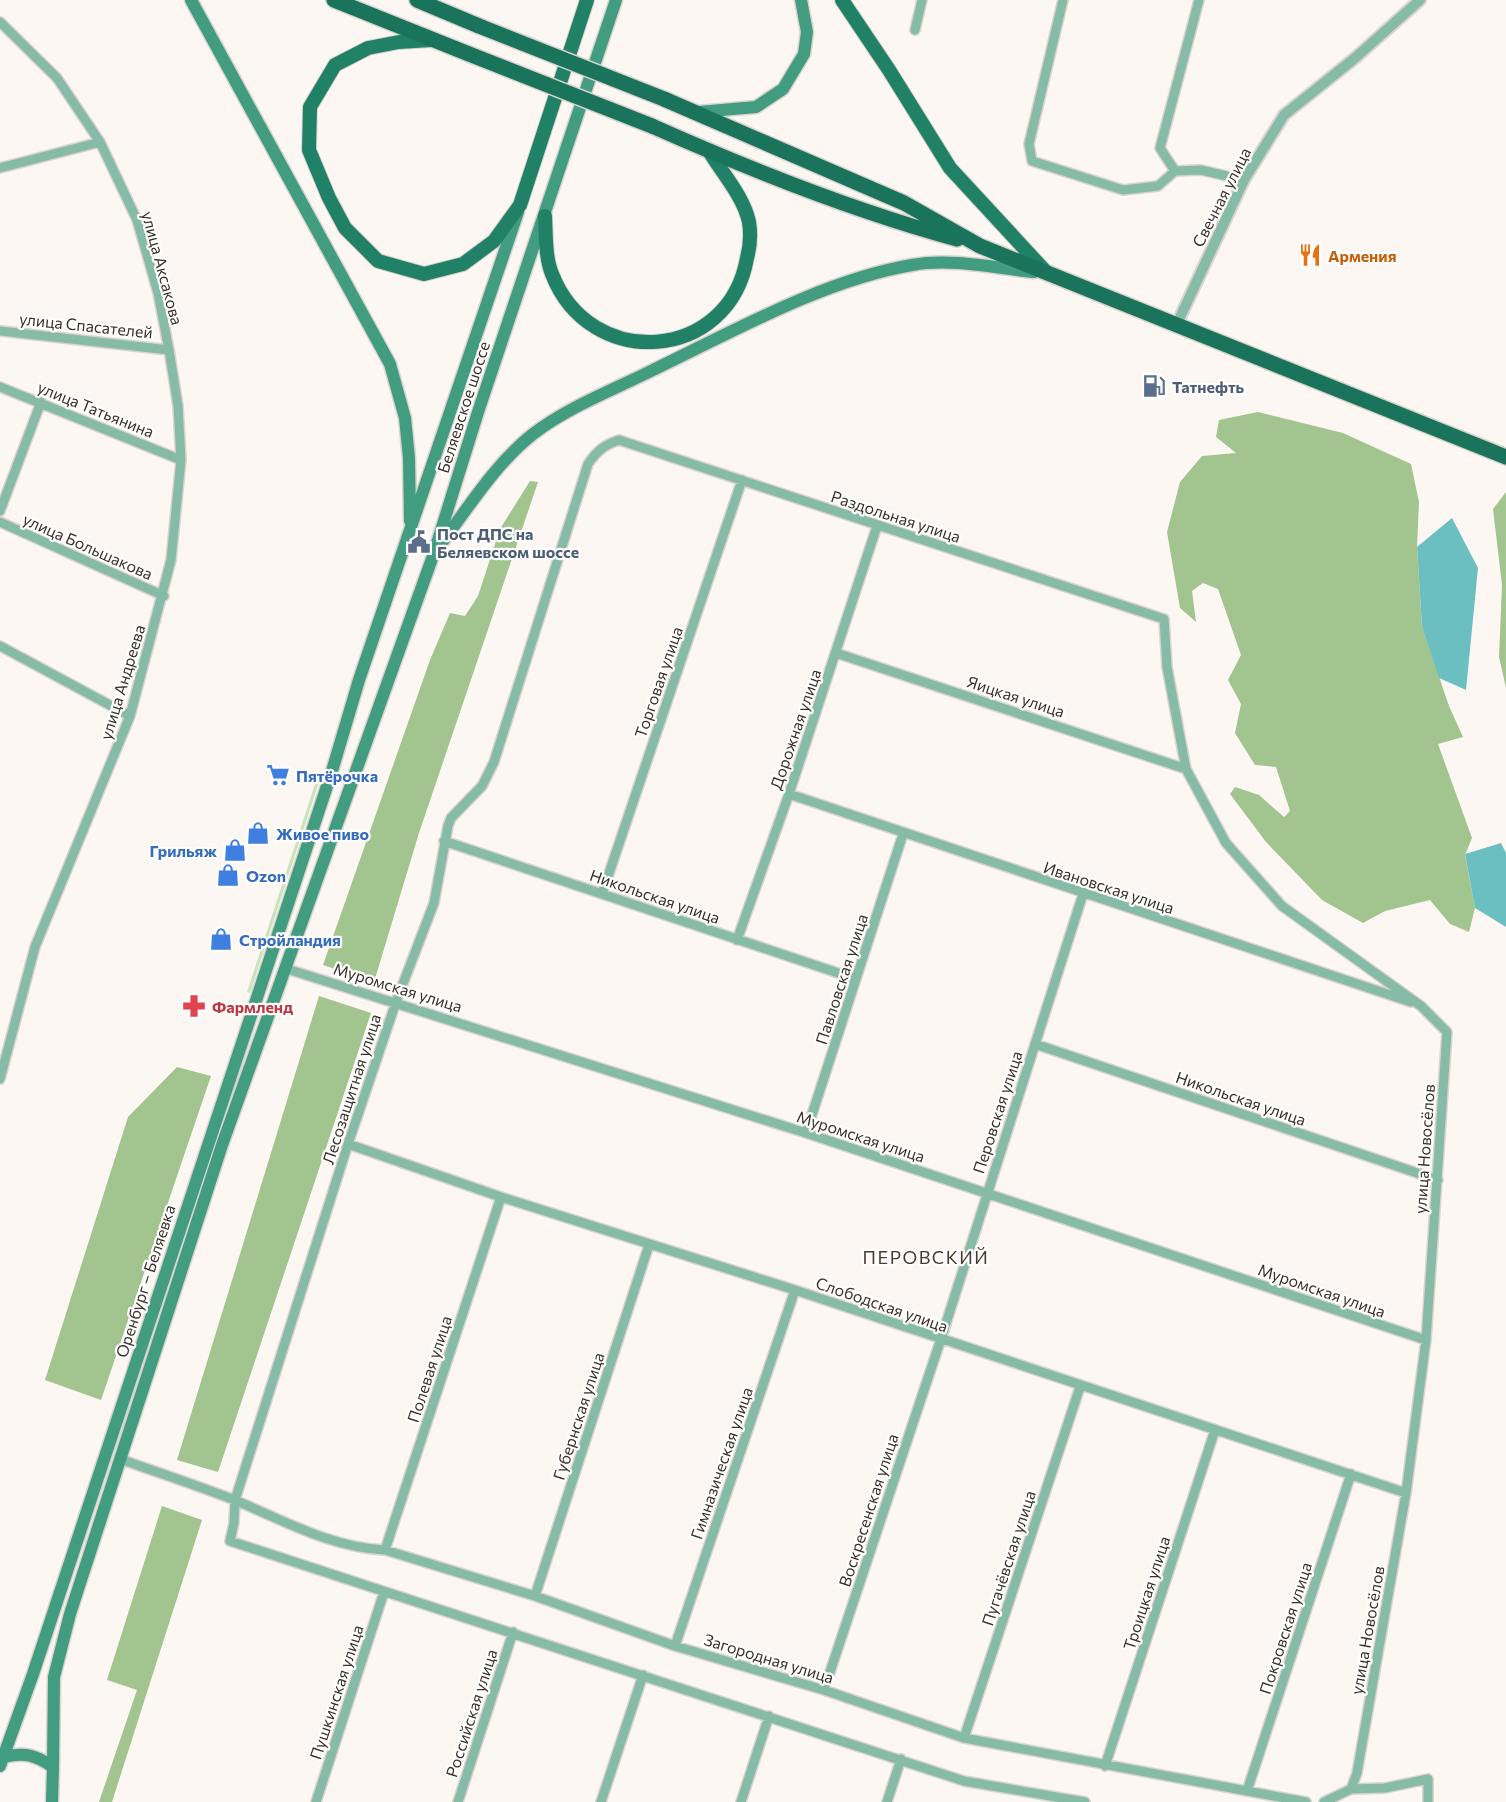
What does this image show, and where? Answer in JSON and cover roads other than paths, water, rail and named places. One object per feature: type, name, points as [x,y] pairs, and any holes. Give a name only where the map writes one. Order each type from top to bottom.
[{"type":"highway","points":[[334,0],[895,223],[980,246],[1506,457]]},
{"type":"highway","points":[[420,1],[699,112],[904,203],[980,246]]},
{"type":"main road","points":[[190,0],[390,364],[405,418],[409,458],[410,534]]},
{"type":"main road","name":"Беляевское шоссе","points":[[318,814],[359,680],[410,534],[587,0]]},
{"type":"main road","name":"Беляевское шоссе","points":[[337,821],[434,553],[478,412],[616,0]]},
{"type":"main road","points":[[699,112],[756,107],[783,89],[804,54],[807,32],[801,0]]},
{"type":"main road","points":[[842,0],[889,69],[950,168],[1047,273]]},
{"type":"main road","points":[[431,40],[399,42],[368,48],[335,65],[321,86],[310,107],[309,150],[334,208],[345,228],[378,261],[424,274],[462,264],[494,241],[520,205]]},
{"type":"main road","points":[[545,216],[552,274],[573,310],[595,329],[621,340],[645,344],[693,334],[725,309],[744,278],[750,244],[749,222],[740,200],[709,151]]},
{"type":"main road","points":[[434,553],[505,459],[535,433],[592,400],[799,302],[864,275],[915,264],[951,263],[1047,273]]},
{"type":"main road","name":"Оренбург – Беляевка","points":[[2,1762],[318,814]]},
{"type":"main road","name":"Оренбург – Беляевка","points":[[52,1802],[54,1677],[70,1614],[219,1156],[337,821]]},
{"type":"main road","name":"Оренбург – Беляевка","points":[[2,1762],[27,1754],[39,1757],[53,1767]]},
{"type":"street","points":[[915,30],[922,0]]},
{"type":"street","points":[[1063,0],[1029,144],[1032,161],[1123,190],[1158,186],[1175,171],[1201,170],[1244,180]]},
{"type":"street","points":[[1175,171],[1160,147],[1199,0]]},
{"type":"street","name":"Свечная улица","points":[[1176,326],[1244,180],[1284,115],[1355,58],[1420,0]]},
{"type":"street","name":"улица Аксакова","points":[[0,22],[57,78],[100,142],[137,220],[158,293],[169,350]]},
{"type":"street","points":[[0,168],[100,142]]},
{"type":"street","name":"улица Спасателей","points":[[0,331],[169,350]]},
{"type":"street","name":"улица Андреева","points":[[0,1079],[4,1041],[35,947],[130,716],[164,596],[176,522],[181,460],[177,406],[169,350]]},
{"type":"street","name":"улица Татьянина","points":[[0,387],[181,460]]},
{"type":"street","points":[[0,511],[41,402]]},
{"type":"street","name":"Раздольная улица","points":[[619,440],[1164,620]]},
{"type":"street","name":"Лесозащитная улица","points":[[384,1592],[230,1540],[234,1523],[235,1500],[348,1144],[396,1002],[434,903],[444,841],[451,818],[482,786],[494,762],[588,464],[597,451],[619,440]]},
{"type":"street","name":"Торговая улица","points":[[602,894],[742,480]]},
{"type":"street","name":"улица Большакова","points":[[0,522],[164,596]]},
{"type":"street","name":"Дорожная улица","points":[[737,940],[837,653],[877,526]]},
{"type":"street","name":"улица Новосёлов","points":[[1164,620],[1167,667],[1186,769],[1226,843],[1282,906],[1421,1006],[1447,1032],[1426,1340],[1406,1493],[1357,1773],[1350,1789]]},
{"type":"street","points":[[0,646],[130,716]]},
{"type":"street","name":"Яицкая улица","points":[[837,653],[1186,769]]},
{"type":"street","name":"Ивановская улица","points":[[789,794],[1421,1006]]},
{"type":"street","name":"Павловская улица","points":[[806,1133],[903,834]]},
{"type":"street","name":"Никольская улица","points":[[444,841],[856,979]]},
{"type":"street","name":"Перовская улица","points":[[941,1339],[1083,894]]},
{"type":"street","name":"Муромская улица","points":[[284,968],[806,1133],[1426,1340]]},
{"type":"street","name":"Никольская улица","points":[[1035,1044],[1437,1180]]},
{"type":"street","name":"Слободская улица","points":[[348,1144],[501,1197],[795,1290],[1080,1387],[1406,1493]]},
{"type":"street","name":"Полевая улица","points":[[385,1550],[501,1197]]},
{"type":"street","name":"Губернская улица","points":[[535,1596],[650,1245]]},
{"type":"street","name":"Гимназическая улица","points":[[675,1646],[795,1290]]},
{"type":"street","name":"Воскресенская улица","points":[[824,1690],[941,1339]]},
{"type":"street","name":"Пугачёвская улица","points":[[964,1738],[1080,1387]]},
{"type":"street","name":"Троицкая улица","points":[[1105,1766],[1215,1430]]},
{"type":"street","name":"Загородная улица","points":[[120,1459],[235,1500],[304,1530],[343,1543],[362,1549],[385,1550],[535,1596],[675,1646],[824,1690],[964,1738],[1306,1802]]},
{"type":"street","name":"Покровская улица","points":[[1246,1791],[1351,1474]]},
{"type":"street","points":[[384,1592],[513,1632],[964,1781],[1021,1797],[1085,1802]]},
{"type":"street","name":"Пушкинская улица","points":[[316,1802],[384,1592]]},
{"type":"street","name":"Российская улица","points":[[458,1802],[513,1632]]},
{"type":"street","points":[[601,1802],[642,1675]]},
{"type":"street","points":[[741,1802],[769,1716]]},
{"type":"street","points":[[887,1802],[901,1759]]},
{"type":"street","points":[[1324,1802],[1350,1789],[1385,1788],[1428,1779],[1428,1802]]},
{"type":"water","points":[[1452,518],[1478,568],[1466,690],[1439,678],[1422,627],[1417,547]]},
{"type":"water","points":[[1501,843],[1506,853],[1506,927],[1475,908],[1465,854]]},
{"type":"place","name":"Армения","points":[[1310,255]]},
{"type":"place","name":"Татнефть","points":[[1154,386]]},
{"type":"place","name":"Пост ДПС на Беляевском шоссе","points":[[419,542]]},
{"type":"place","name":"Пятёрочка","points":[[278,775]]},
{"type":"place","name":"Живое пиво","points":[[258,833]]},
{"type":"place","name":"Грильяж","points":[[235,850]]},
{"type":"place","name":"Ozon","points":[[228,875]]},
{"type":"place","name":"Стройландия","points":[[221,939]]},
{"type":"place","name":"Фармленд","points":[[194,1006]]},
{"type":"district","name":"ПЕРОВСКИЙ","points":[[926,1257]]}]
